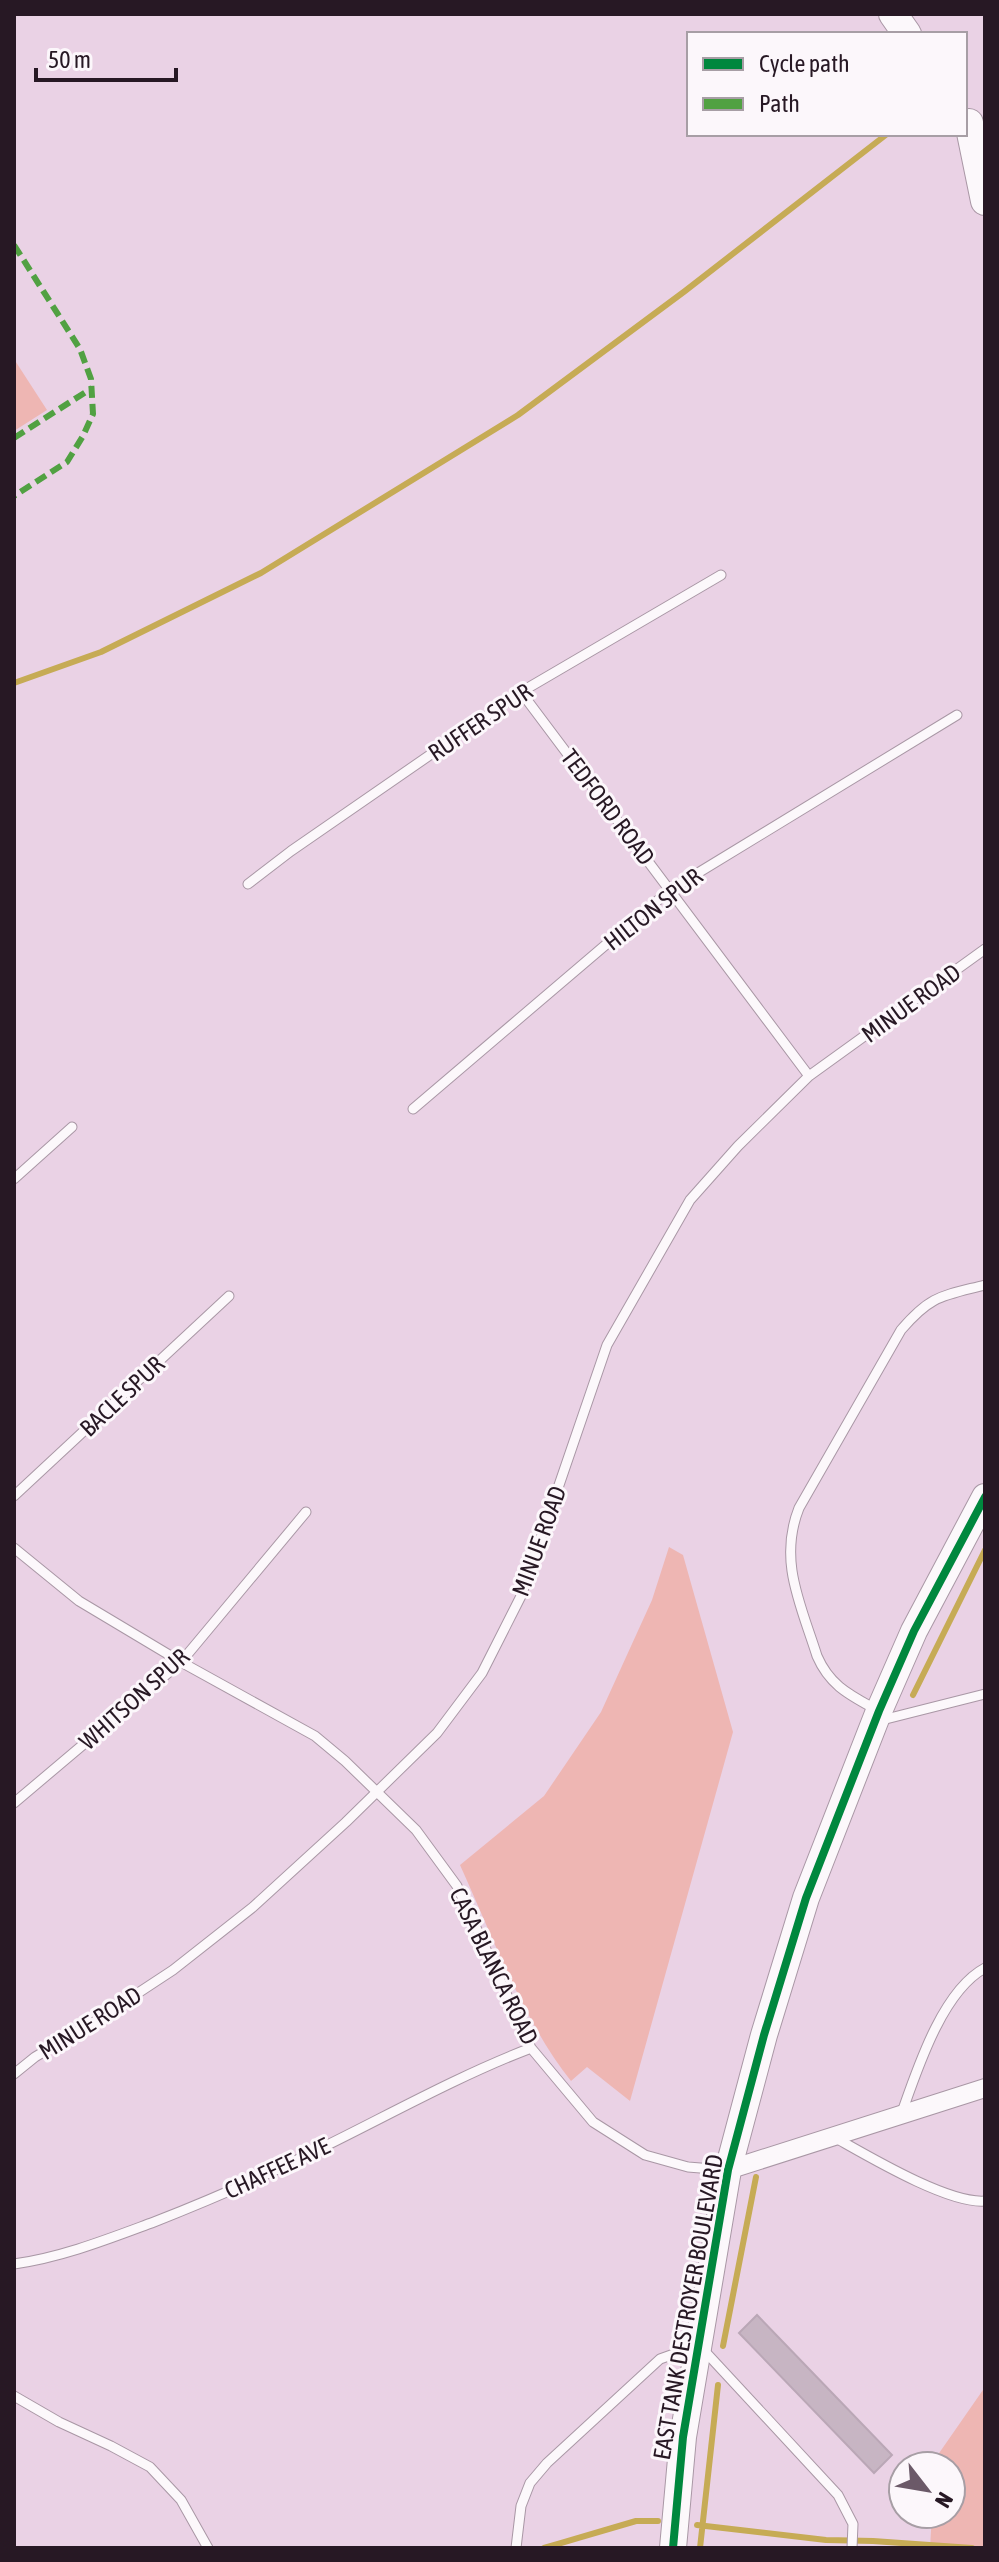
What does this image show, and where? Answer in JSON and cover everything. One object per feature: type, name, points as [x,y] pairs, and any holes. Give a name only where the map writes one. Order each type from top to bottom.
[{"type":"main road","points":[[893,14],[906,32]]},
{"type":"main road","points":[[979,133],[985,156]]},
{"type":"main road","points":[[979,133],[985,171]]},
{"type":"main road","points":[[979,133],[985,201]]},
{"type":"street","name":"EAST TANK DESTROYER BOULEVARD","points":[[673,2548],[683,2437],[728,2170],[764,2035],[806,1898],[877,1717],[914,1631],[985,1497]]},
{"type":"street","name":"CASA BLANCA ROAD","points":[[728,2170],[985,2088]]},
{"type":"lane","name":"RUFFER SPUR","points":[[248,884],[521,692],[721,575]]},
{"type":"lane","name":"TEDFORD ROAD","points":[[521,692],[809,1076]]},
{"type":"lane","name":"HILTON SPUR","points":[[413,1109],[670,890],[957,715]]},
{"type":"lane","name":"MINUE ROAD","points":[[14,2074],[35,2057],[173,1970],[253,1907],[437,1733],[482,1673],[521,1596],[607,1345],[690,1200],[738,1146],[809,1076],[985,949]]},
{"type":"lane","points":[[14,1179],[72,1127]]},
{"type":"lane","points":[[985,1285],[939,1296],[920,1307],[901,1330],[799,1508],[789,1547],[791,1572],[817,1656],[822,1669],[841,1690],[877,1717],[985,1694]]},
{"type":"lane","name":"BACLE SPUR","points":[[14,1496],[229,1296]]},
{"type":"lane","name":"WHITSON SPUR","points":[[14,1803],[181,1662],[306,1512]]},
{"type":"lane","name":"CASA BLANCA ROAD","points":[[14,1548],[79,1601],[315,1736],[345,1761],[416,1830],[457,1886],[531,2048],[593,2122],[645,2155],[688,2167],[728,2170]]},
{"type":"lane","points":[[901,2115],[944,2011],[970,1976],[985,1968]]},
{"type":"lane","name":"CHAFFEE AVE","points":[[14,2264],[72,2251],[199,2204],[483,2067],[531,2048]]},
{"type":"lane","points":[[834,2137],[946,2194],[973,2202],[985,2201]]},
{"type":"lane","points":[[516,2545],[521,2506],[530,2483],[547,2463],[660,2359],[699,2345],[838,2495],[853,2524],[852,2548]]},
{"type":"lane","points":[[14,2396],[150,2467],[181,2500],[208,2548]]},
{"type":"shaded area","points":[[14,359],[47,410],[14,431]]},
{"type":"shaded area","points":[[669,1547],[683,1555],[733,1732],[630,2101],[587,2067],[571,2081],[523,2005],[460,1865],[544,1796],[601,1712],[652,1600]]},
{"type":"shaded area","points":[[985,2387],[985,2548],[930,2548],[931,2530],[967,2530],[967,2450],[941,2450]]},
{"type":"building","points":[[757,2315],[887,2450],[887,2460],[874,2473],[739,2333]]},
{"type":"waterway","points":[[14,683],[101,652],[261,573],[518,415],[685,291],[884,136]]},
{"type":"waterway","points":[[913,1695],[985,1550]]},
{"type":"waterway","points":[[723,2346],[756,2177]]},
{"type":"waterway","points":[[700,2548],[718,2385]]},
{"type":"waterway","points":[[544,2548],[636,2521],[658,2521]]},
{"type":"waterway","points":[[697,2525],[826,2540],[972,2548]]},
{"type":"marked path","points":[[14,245],[80,349],[91,379],[93,414],[67,462],[14,496]]},
{"type":"marked path","points":[[14,438],[92,388]]},
{"type":"cycle path","points":[[673,2548],[683,2437],[728,2170],[764,2035],[806,1898],[879,1711],[914,1631],[985,1497]]}]
